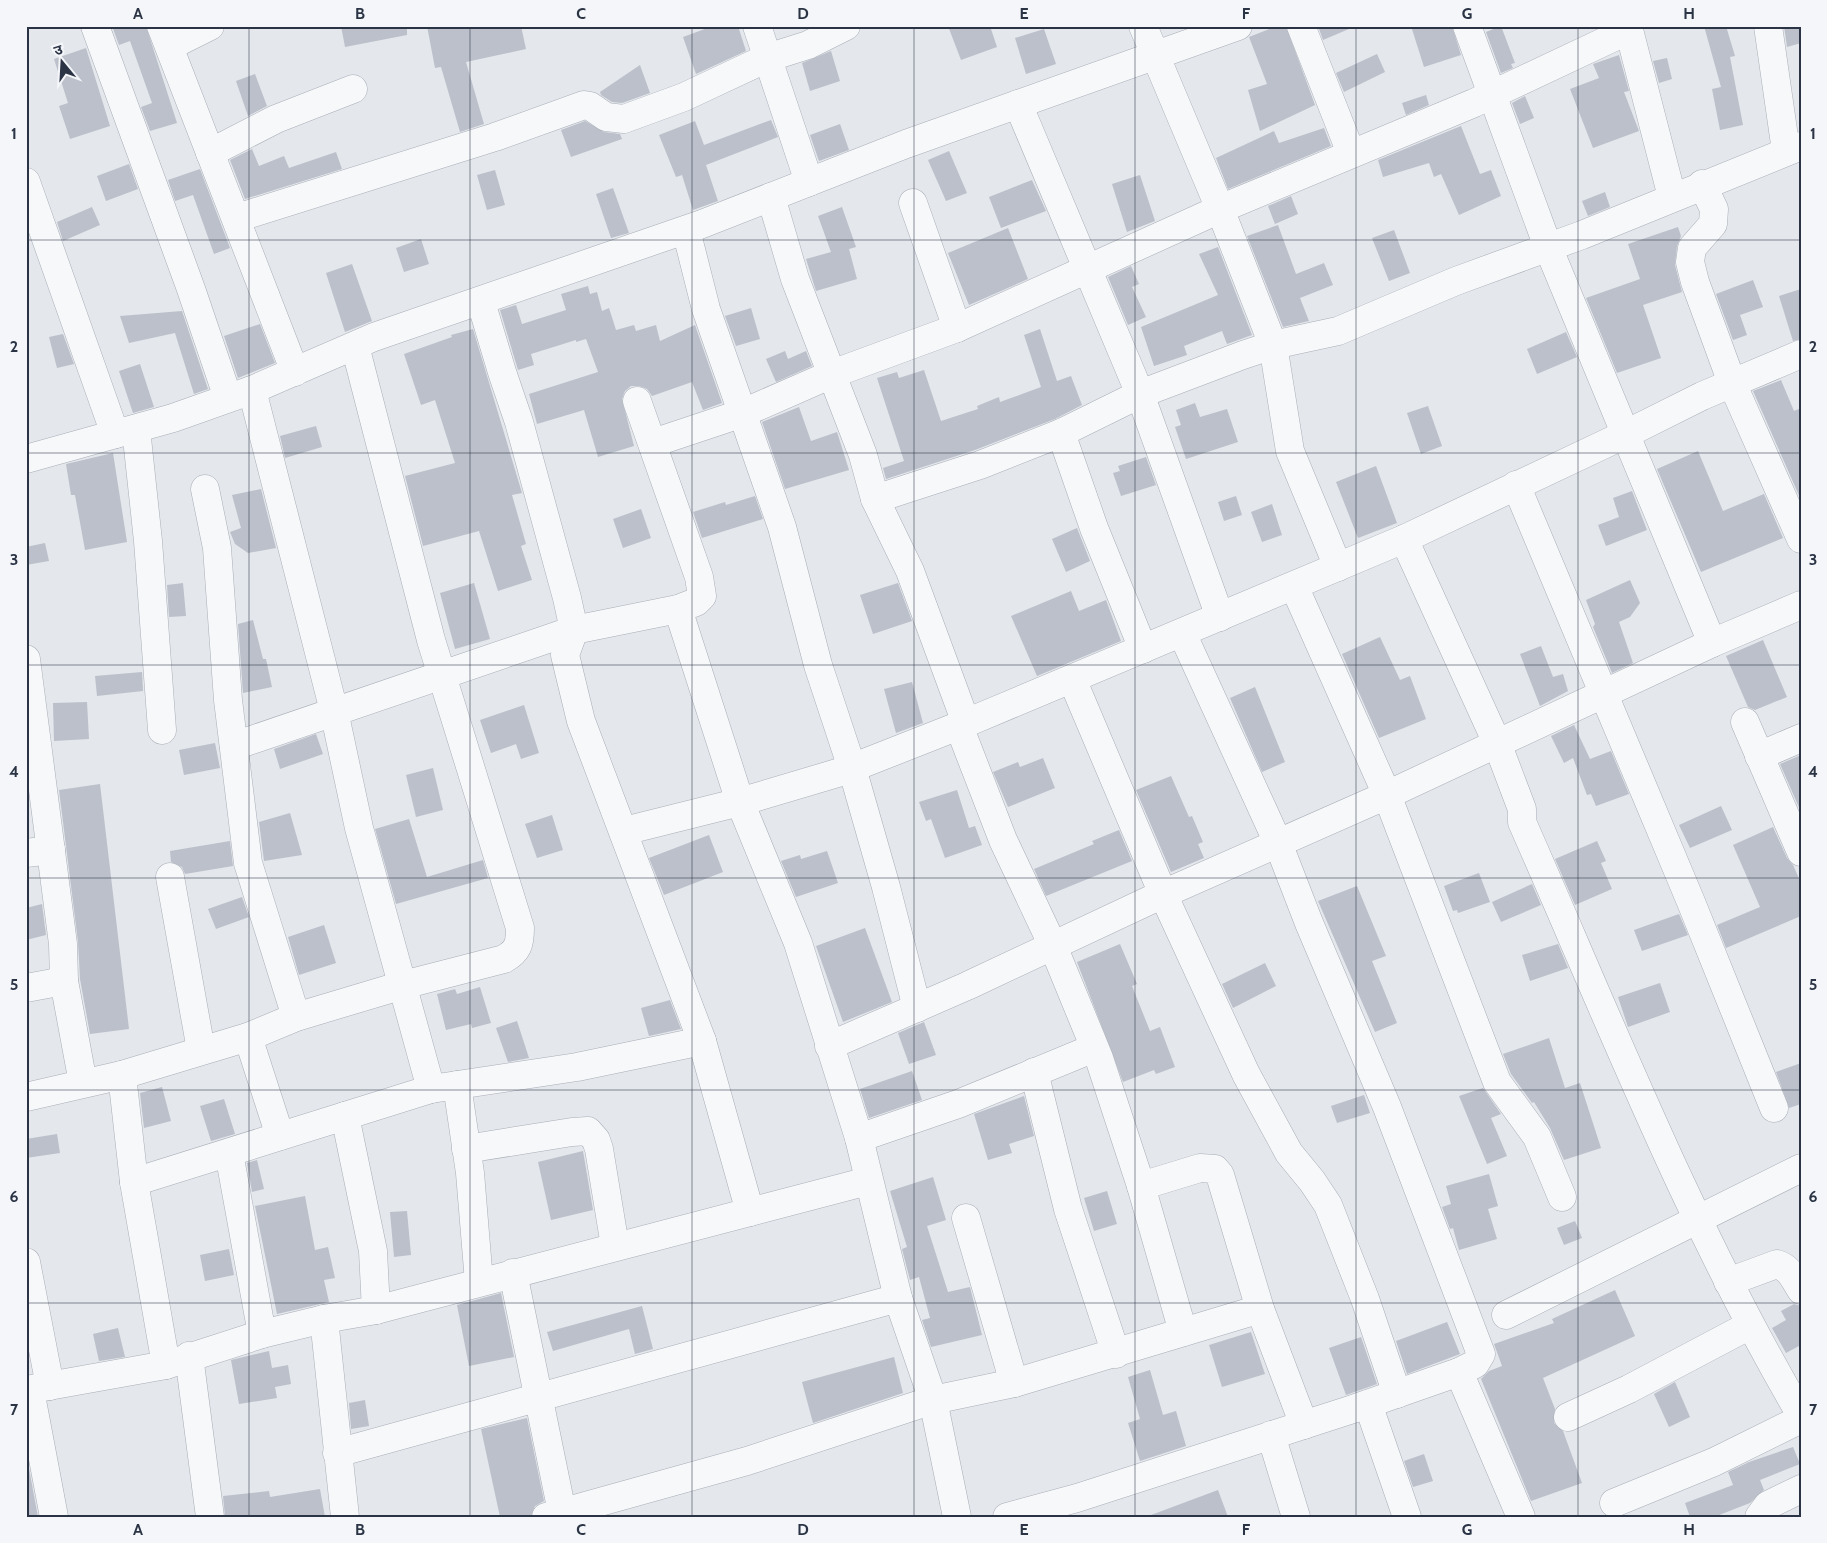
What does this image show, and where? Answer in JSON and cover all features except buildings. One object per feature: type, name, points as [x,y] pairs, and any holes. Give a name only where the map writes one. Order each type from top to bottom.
[{"type":"street","points":[[95,26],[191,289],[240,394],[334,711],[359,828],[404,985],[431,1089]]},
{"type":"street","points":[[210,26],[166,36],[210,153],[238,218],[295,372]]},
{"type":"street","points":[[757,26],[809,182]]},
{"type":"street","points":[[238,218],[495,137],[584,105],[590,106],[606,117],[624,119],[684,97],[767,58],[808,45],[846,26]]},
{"type":"street","points":[[1143,26],[1220,209],[1273,345],[1290,451],[1338,567]]},
{"type":"street","points":[[26,459],[125,431],[240,394],[374,337],[481,302],[686,230],[1018,104],[1238,26]]},
{"type":"street","points":[[1301,26],[1351,153]]},
{"type":"street","points":[[1467,26],[1548,247],[1712,643]]},
{"type":"street","points":[[875,499],[980,465],[1061,432],[1140,394],[1273,345],[1338,331],[1456,281],[1548,247],[1794,148],[1768,26]]},
{"type":"street","points":[[653,443],[743,412],[832,374],[957,328],[1052,287],[1088,268],[1220,209],[1492,95],[1628,28],[1672,197]]},
{"type":"street","points":[[210,153],[276,119],[353,89]]},
{"type":"street","points":[[1018,104],[1140,394],[1220,617]]},
{"type":"street","points":[[26,182],[37,241],[125,431],[148,541],[162,730]]},
{"type":"street","points":[[1702,184],[1714,209],[1713,224],[1692,248],[1690,262],[1695,282],[1732,383],[1801,538]]},
{"type":"street","points":[[771,197],[796,279],[863,455],[875,499],[910,571],[1003,840],[1053,946],[1094,1048],[1141,1186],[1183,1332]]},
{"type":"street","points":[[913,203],[957,328]]},
{"type":"street","points":[[686,230],[706,309],[782,527],[818,665],[852,768],[886,887],[917,1008]]},
{"type":"street","points":[[481,302],[519,422],[574,630],[565,655],[581,721],[702,1041],[750,1212]]},
{"type":"street","points":[[26,1097],[122,1075],[248,1037],[296,1017],[404,985],[504,959],[513,954],[520,944],[520,928],[431,640],[355,346]]},
{"type":"street","points":[[624,831],[740,802],[852,768],[963,724],[1404,539],[1732,383],[1801,354]]},
{"type":"street","points":[[234,746],[574,630],[678,609],[696,602],[702,596],[701,588],[664,482],[653,443],[637,402]]},
{"type":"street","points":[[1061,432],[1094,528],[1143,649]]},
{"type":"street","points":[[1516,485],[1605,694],[1774,1108]]},
{"type":"street","points":[[206,489],[217,548],[234,746],[248,862],[296,1017]]},
{"type":"street","points":[[1404,539],[1497,743],[1522,809],[1522,822],[1602,1012],[1697,1220],[1750,1325],[1801,1415]]},
{"type":"street","points":[[1294,586],[1387,795],[1497,1082],[1537,1137],[1562,1197]]},
{"type":"street","points":[[829,1046],[917,1008],[1278,842],[1387,795],[1712,643],[1801,605]]},
{"type":"street","points":[[678,609],[740,802],[798,943],[858,1138],[898,1298],[933,1400],[957,1517]]},
{"type":"street","points":[[1007,1517],[1077,1498],[1368,1404],[1460,1372],[1479,1360],[1481,1354],[1480,1347],[1387,1107],[1309,923],[1278,842],[1182,633]]},
{"type":"street","points":[[26,659],[39,851],[63,944],[64,981],[83,1083]]},
{"type":"street","points":[[1072,679],[1163,894],[1254,1090],[1289,1153],[1312,1181],[1328,1205],[1366,1299],[1396,1394]]},
{"type":"street","points":[[1745,722],[1801,852]]},
{"type":"street","points":[[1759,756],[1801,738]]},
{"type":"street","points":[[170,877],[201,1050]]},
{"type":"street","points":[[26,988],[64,981]]},
{"type":"street","points":[[248,1037],[280,1136]]},
{"type":"street","points":[[134,1182],[431,1089],[577,1067],[702,1041]]},
{"type":"street","points":[[858,1138],[958,1104],[1094,1048]]},
{"type":"street","points":[[1034,1072],[1068,1209],[1116,1354]]},
{"type":"street","points":[[122,1075],[134,1182],[177,1360],[210,1517]]},
{"type":"street","points":[[458,1085],[479,1282]]},
{"type":"street","points":[[345,1116],[373,1251],[376,1310]]},
{"type":"street","points":[[466,1150],[588,1131],[596,1140],[598,1148],[615,1246]]},
{"type":"street","points":[[228,1153],[262,1334]]},
{"type":"street","points":[[1141,1186],[1200,1168],[1215,1169],[1224,1185],[1260,1309],[1304,1425]]},
{"type":"street","points":[[1506,1315],[1801,1168]]},
{"type":"street","points":[[35,1389],[177,1360],[262,1334],[324,1319],[376,1310],[868,1180]]},
{"type":"street","points":[[966,1218],[1014,1383]]},
{"type":"street","points":[[26,1262],[35,1389],[54,1517]]},
{"type":"street","points":[[1728,1282],[1777,1264],[1785,1267],[1791,1273],[1801,1290]]},
{"type":"street","points":[[513,1273],[539,1399],[557,1516],[747,1461],[933,1400],[1014,1383],[1116,1354],[1260,1309]]},
{"type":"street","points":[[337,1453],[539,1399],[898,1298]]},
{"type":"street","points":[[324,1319],[345,1517]]},
{"type":"street","points":[[1568,1417],[1638,1384],[1750,1325]]},
{"type":"street","points":[[1460,1372],[1520,1517]]},
{"type":"street","points":[[1368,1404],[1407,1517]]},
{"type":"street","points":[[1614,1504],[1661,1482],[1714,1462],[1801,1419]]},
{"type":"street","points":[[1271,1435],[1296,1517]]},
{"type":"street","points":[[1759,1517],[1768,1505],[1801,1489]]}]
